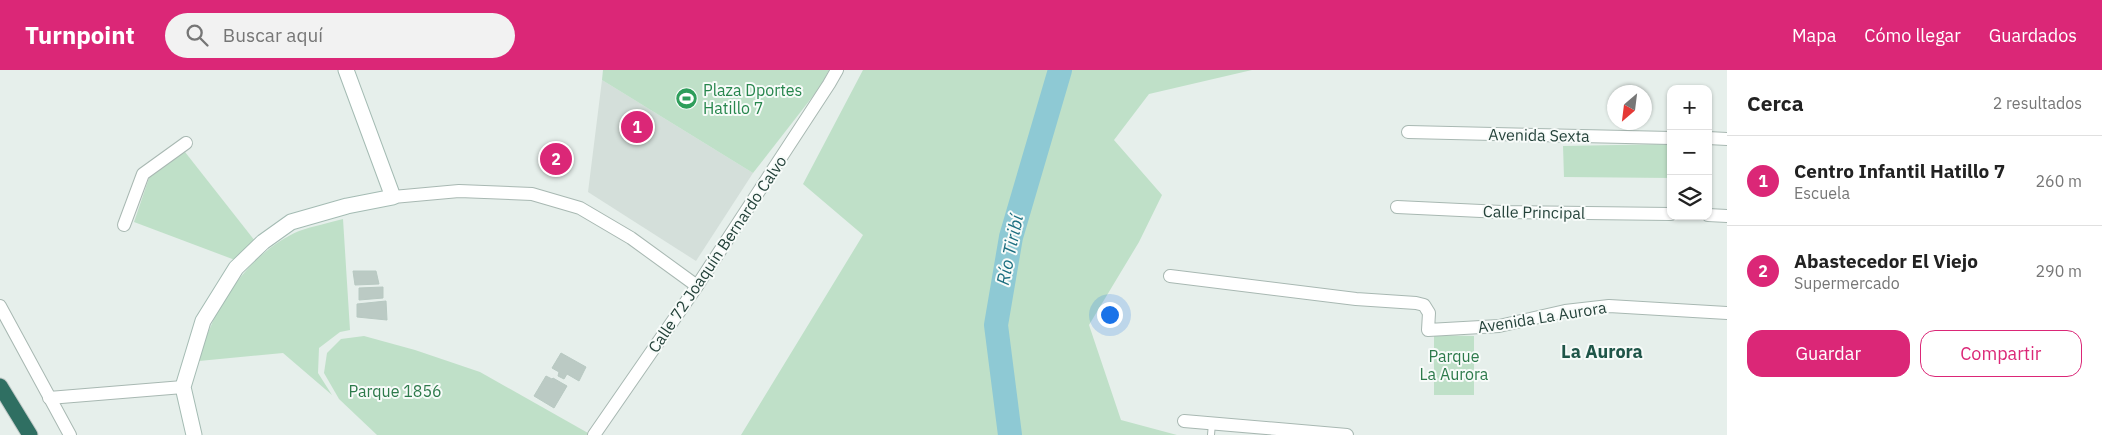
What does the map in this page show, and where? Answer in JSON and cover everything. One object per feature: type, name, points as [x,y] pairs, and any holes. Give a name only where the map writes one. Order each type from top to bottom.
[{"type":"highway","points":[[0,386],[30,435]]},
{"type":"street","points":[[346,70],[393,197]]},
{"type":"street","name":"Calle 72 Joaquín Bernardo Calvo","points":[[594,435],[697,286],[799,131],[836,70]]},
{"type":"street","name":"Avenida Sexta","points":[[1408,132],[1667,138]]},
{"type":"street","points":[[1712,138],[1727,139]]},
{"type":"street","points":[[124,225],[143,174],[186,143]]},
{"type":"street","points":[[194,435],[184,387],[203,321],[236,268],[263,242],[291,222],[324,212],[393,197],[452,191],[532,194],[580,208],[631,238],[697,286]]},
{"type":"street","name":"Calle Principal","points":[[1397,207],[1502,212],[1667,214]]},
{"type":"street","points":[[1712,215],[1727,216]]},
{"type":"street","name":"Avenida La Aurora","points":[[1170,276],[1346,298],[1416,303],[1424,305],[1429,313],[1428,330],[1499,326],[1565,311],[1609,306],[1727,313]]},
{"type":"street","points":[[0,306],[70,435]]},
{"type":"street","points":[[49,398],[184,387]]},
{"type":"street","points":[[1184,421],[1211,429],[1347,435]]},
{"type":"shaded area","points":[[602,80],[753,173],[696,261],[588,192]]},
{"type":"green space","points":[[603,70],[829,70],[820,87],[753,173],[602,80]]},
{"type":"green space","points":[[863,70],[1252,70],[1149,94],[1114,140],[1162,195],[1139,242],[1089,325],[1121,420],[1177,435],[741,435],[863,235],[803,184]]},
{"type":"green space","points":[[1667,144],[1667,178],[1564,177],[1563,146]]},
{"type":"green space","points":[[185,152],[255,241],[235,260],[134,222],[149,178]]},
{"type":"green space","name":"Parque 1856","points":[[343,219],[350,330],[340,332],[319,348],[318,373],[332,395],[283,353],[199,361],[208,332],[217,313],[235,285],[257,259],[284,238],[299,231]]},
{"type":"green space","name":"Parque La Aurora","points":[[1434,335],[1474,336],[1474,395],[1434,395]]},
{"type":"green space","name":"Parque 1856","points":[[364,336],[415,350],[480,372],[588,433],[587,435],[377,435],[339,399],[324,373],[327,353],[341,339]]},
{"type":"building","points":[[353,271],[376,271],[379,284],[355,285]]},
{"type":"building","points":[[383,287],[383,298],[359,300],[359,288]]},
{"type":"building","points":[[386,301],[387,320],[357,317],[357,304]]},
{"type":"building","points":[[561,353],[586,367],[579,381],[567,374],[564,379],[558,376],[559,372],[552,368]]},
{"type":"building","points":[[546,376],[567,386],[554,408],[534,396]]},
{"type":"waterway","name":"Río Tiribí","points":[[1010,435],[996,325],[1011,237],[1060,70]]},
{"type":"place","name":"Plaza Dportes Hatillo 7","points":[[687,99]]},
{"type":"place","name":"Centro Infantil Hatillo 7","points":[[637,127]]},
{"type":"place","name":"Abastecedor El Viejo","points":[[556,159]]},
{"type":"district","name":"La Aurora","points":[[1602,352]]}]
